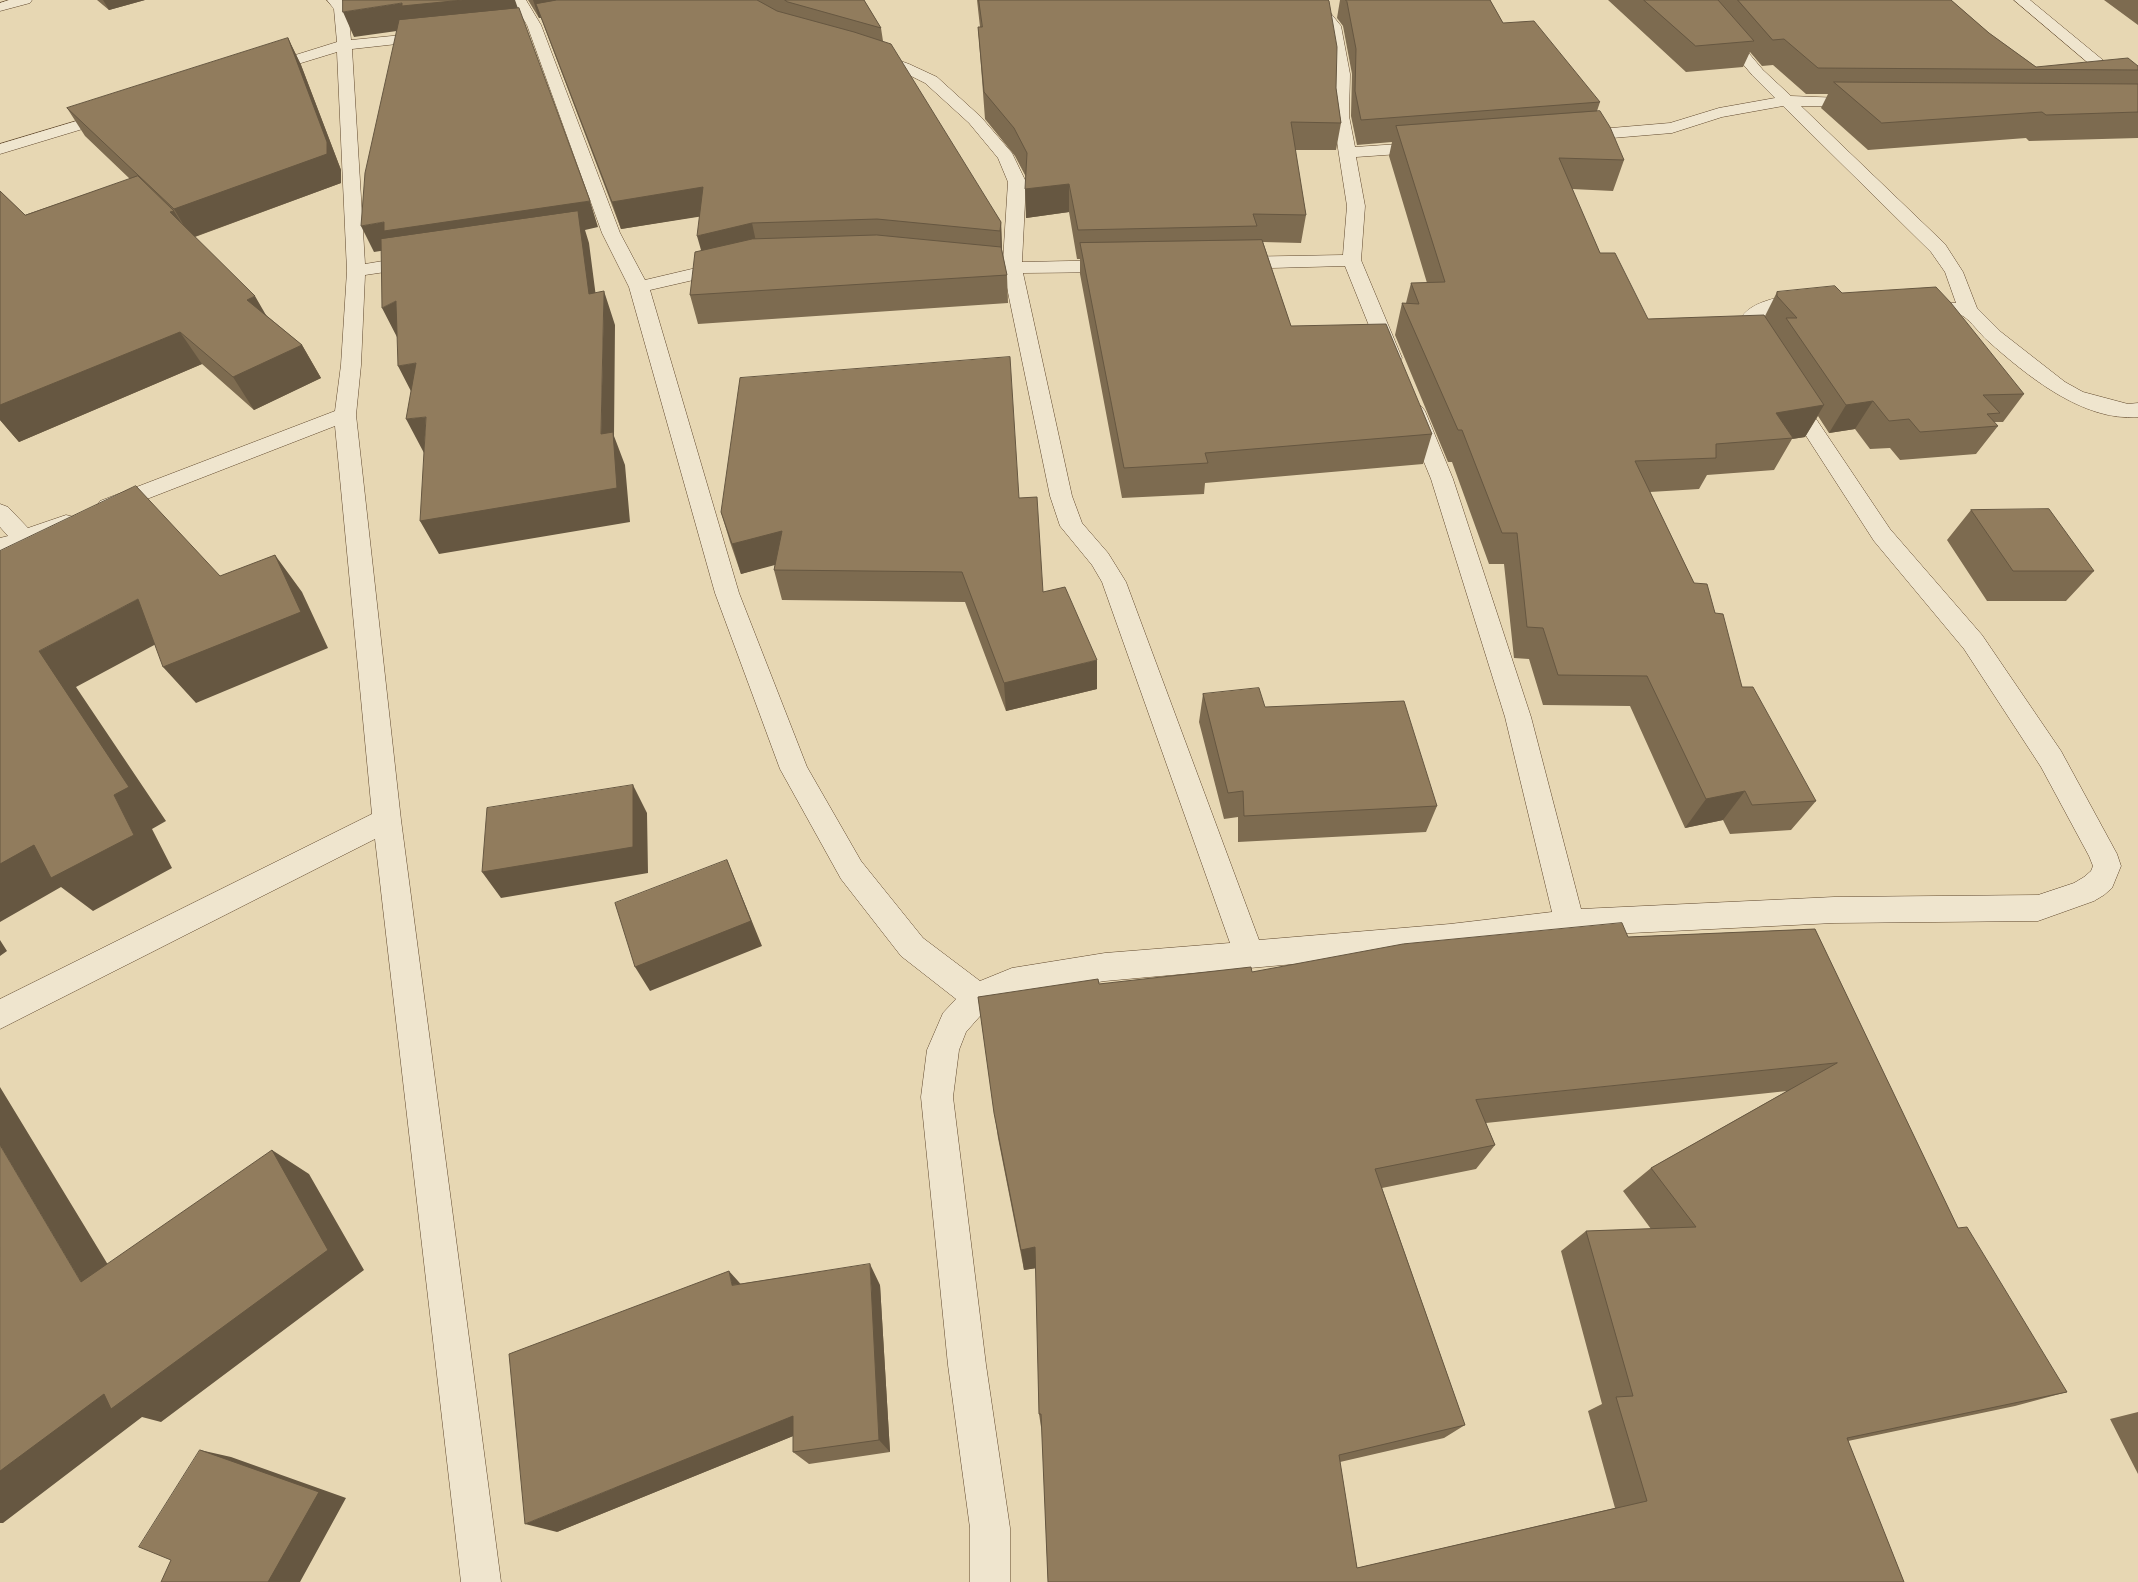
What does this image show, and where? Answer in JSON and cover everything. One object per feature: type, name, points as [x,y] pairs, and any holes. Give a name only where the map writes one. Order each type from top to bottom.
[{"type":"street","points":[[0,7],[25,0]]},
{"type":"street","points":[[334,0],[342,8],[356,270],[352,365],[345,415],[387,820],[481,1582]]},
{"type":"street","points":[[519,0],[534,24],[601,235],[639,287],[727,593],[794,769],[851,870],[912,947],[977,997]]},
{"type":"street","points":[[1312,0],[1334,26],[1342,74],[1341,116],[1356,206],[1352,260],[1442,479],[1518,717],[1570,923]]},
{"type":"street","points":[[1696,0],[1758,73],[1938,248],[1954,272],[1968,310],[1994,336],[2076,397],[2104,406],[2128,411],[2138,410]]},
{"type":"street","points":[[2021,0],[2138,97]]},
{"type":"street","points":[[248,74],[344,45],[448,34]]},
{"type":"street","points":[[854,50],[904,67],[932,80],[975,120],[1006,157],[1017,182],[1012,268],[1062,496],[1072,526],[1100,559],[1114,582],[1249,955]]},
{"type":"street","points":[[1564,136],[1672,128],[1719,113],[1786,101],[1874,102]]},
{"type":"street","points":[[2118,103],[2138,103]]},
{"type":"street","points":[[0,149],[124,112]]},
{"type":"street","points":[[1348,153],[1446,145]]},
{"type":"street","points":[[356,270],[434,259]]},
{"type":"street","points":[[1216,263],[1352,260]]},
{"type":"street","points":[[639,287],[749,262]]},
{"type":"street","points":[[975,264],[1012,268],[1138,265]]},
{"type":"street","points":[[990,1582],[990,1528],[967,1365],[937,1097],[943,1050],[946,1041],[954,1023],[977,997],[1012,982],[1105,967],[1450,937],[1570,923],[1834,910],[2038,908],[2084,892],[2102,879],[2107,866],[2097,841],[2062,782],[2051,759],[1973,642],[1882,535],[1750,332],[1751,317],[1762,308],[1776,304],[1832,298]]},
{"type":"street","points":[[1898,303],[1968,310]]},
{"type":"street","points":[[0,547],[345,415]]},
{"type":"street","points":[[0,512],[24,539]]},
{"type":"street","points":[[0,1015],[387,820]]},
{"type":"building","points":[[343,0],[463,0],[402,6],[402,3],[343,12]]},
{"type":"building","points":[[557,0],[757,0],[777,11],[891,44],[1001,222],[1000,231],[877,219],[752,223],[697,236],[703,187],[612,202],[536,4]]},
{"type":"building","points":[[785,0],[864,0],[881,28],[788,2]]},
{"type":"building","points":[[979,0],[1328,0],[1337,47],[1336,88],[1341,123],[1291,122],[1306,215],[1253,214],[1257,226],[1078,230],[1069,184],[1025,189],[1027,153],[1014,128],[984,92],[978,27],[982,27]]},
{"type":"building","points":[[1346,0],[1490,0],[1503,23],[1534,21],[1600,102],[1361,120],[1355,91],[1356,49]]},
{"type":"building","points":[[1644,0],[1718,0],[1754,41],[1696,46]]},
{"type":"building","points":[[1738,0],[1951,0],[1989,33],[2036,67],[2128,58],[2138,66],[2138,70],[1818,68],[1784,39],[1773,40]]},
{"type":"building","points":[[519,8],[590,201],[384,231],[384,222],[361,226],[365,173],[399,20]]},
{"type":"building","points":[[288,38],[327,142],[327,154],[174,209],[67,108]]},
{"type":"building","points":[[1834,82],[2138,84],[2138,112],[2046,115],[2042,112],[1882,123]]},
{"type":"building","points":[[1600,111],[1610,127],[1624,160],[1559,158],[1600,253],[1615,253],[1648,319],[1764,315],[1824,405],[1776,413],[1793,438],[1716,444],[1716,458],[1635,461],[1694,583],[1707,584],[1715,613],[1723,614],[1742,687],[1753,687],[1816,801],[1752,805],[1745,791],[1706,799],[1647,676],[1558,675],[1543,628],[1527,627],[1517,533],[1502,533],[1462,430],[1458,430],[1402,303],[1419,304],[1411,283],[1445,282],[1396,126]]},
{"type":"building","points":[[138,176],[174,211],[170,212],[255,296],[247,300],[302,345],[233,377],[180,332],[0,405],[0,191],[25,215]]},
{"type":"building","points":[[578,211],[589,294],[604,291],[601,434],[613,432],[617,488],[420,521],[426,417],[406,419],[416,363],[398,366],[396,301],[382,308],[381,239]]},
{"type":"building","points":[[877,235],[1001,247],[1007,275],[690,295],[695,252],[752,239]]},
{"type":"building","points":[[1262,240],[1291,326],[1386,324],[1432,434],[1205,453],[1208,463],[1124,468],[1080,243]]},
{"type":"building","points":[[1835,286],[1842,293],[1936,287],[2024,394],[1983,395],[2000,413],[1987,414],[1998,426],[1920,432],[1909,419],[1889,421],[1873,401],[1846,405],[1786,318],[1797,318],[1777,296],[1777,292]]},
{"type":"building","points":[[1010,357],[1019,498],[1037,497],[1043,592],[1065,587],[1097,660],[1004,683],[962,572],[774,570],[782,531],[732,544],[721,512],[740,378]]},
{"type":"building","points":[[136,486],[220,576],[275,555],[301,612],[163,667],[138,599],[39,651],[129,787],[114,795],[134,835],[51,878],[34,845],[0,864],[0,551]]},
{"type":"building","points":[[2049,509],[2094,571],[2013,571],[1971,510]]},
{"type":"building","points":[[1259,688],[1265,707],[1404,701],[1437,806],[1244,816],[1243,791],[1228,793],[1203,694]]},
{"type":"building","points":[[633,785],[633,847],[482,872],[487,808]]},
{"type":"building","points":[[727,860],[751,921],[635,967],[615,903]]},
{"type":"building","points":[[1622,923],[1628,937],[1815,929],[1958,1228],[1967,1227],[2067,1392],[1847,1438],[1904,1582],[1048,1582],[1041,1414],[1039,1414],[1035,1247],[1021,1250],[994,1113],[978,997],[1098,979],[1099,984],[1251,967],[1252,972],[1403,944]],"holes":[[[1837,1063],[1651,1168],[1696,1227],[1586,1231],[1633,1396],[1616,1397],[1647,1501],[1357,1568],[1339,1455],[1465,1425],[1375,1169],[1495,1145],[1476,1100]]]},
{"type":"building","points":[[0,1145],[81,1282],[272,1150],[328,1250],[111,1409],[104,1394],[0,1471]]},
{"type":"building","points":[[870,1264],[879,1440],[793,1452],[793,1416],[525,1524],[509,1354],[729,1271],[732,1285]]},
{"type":"building","points":[[200,1450],[319,1492],[268,1582],[161,1582],[171,1560],[139,1547]]}]
